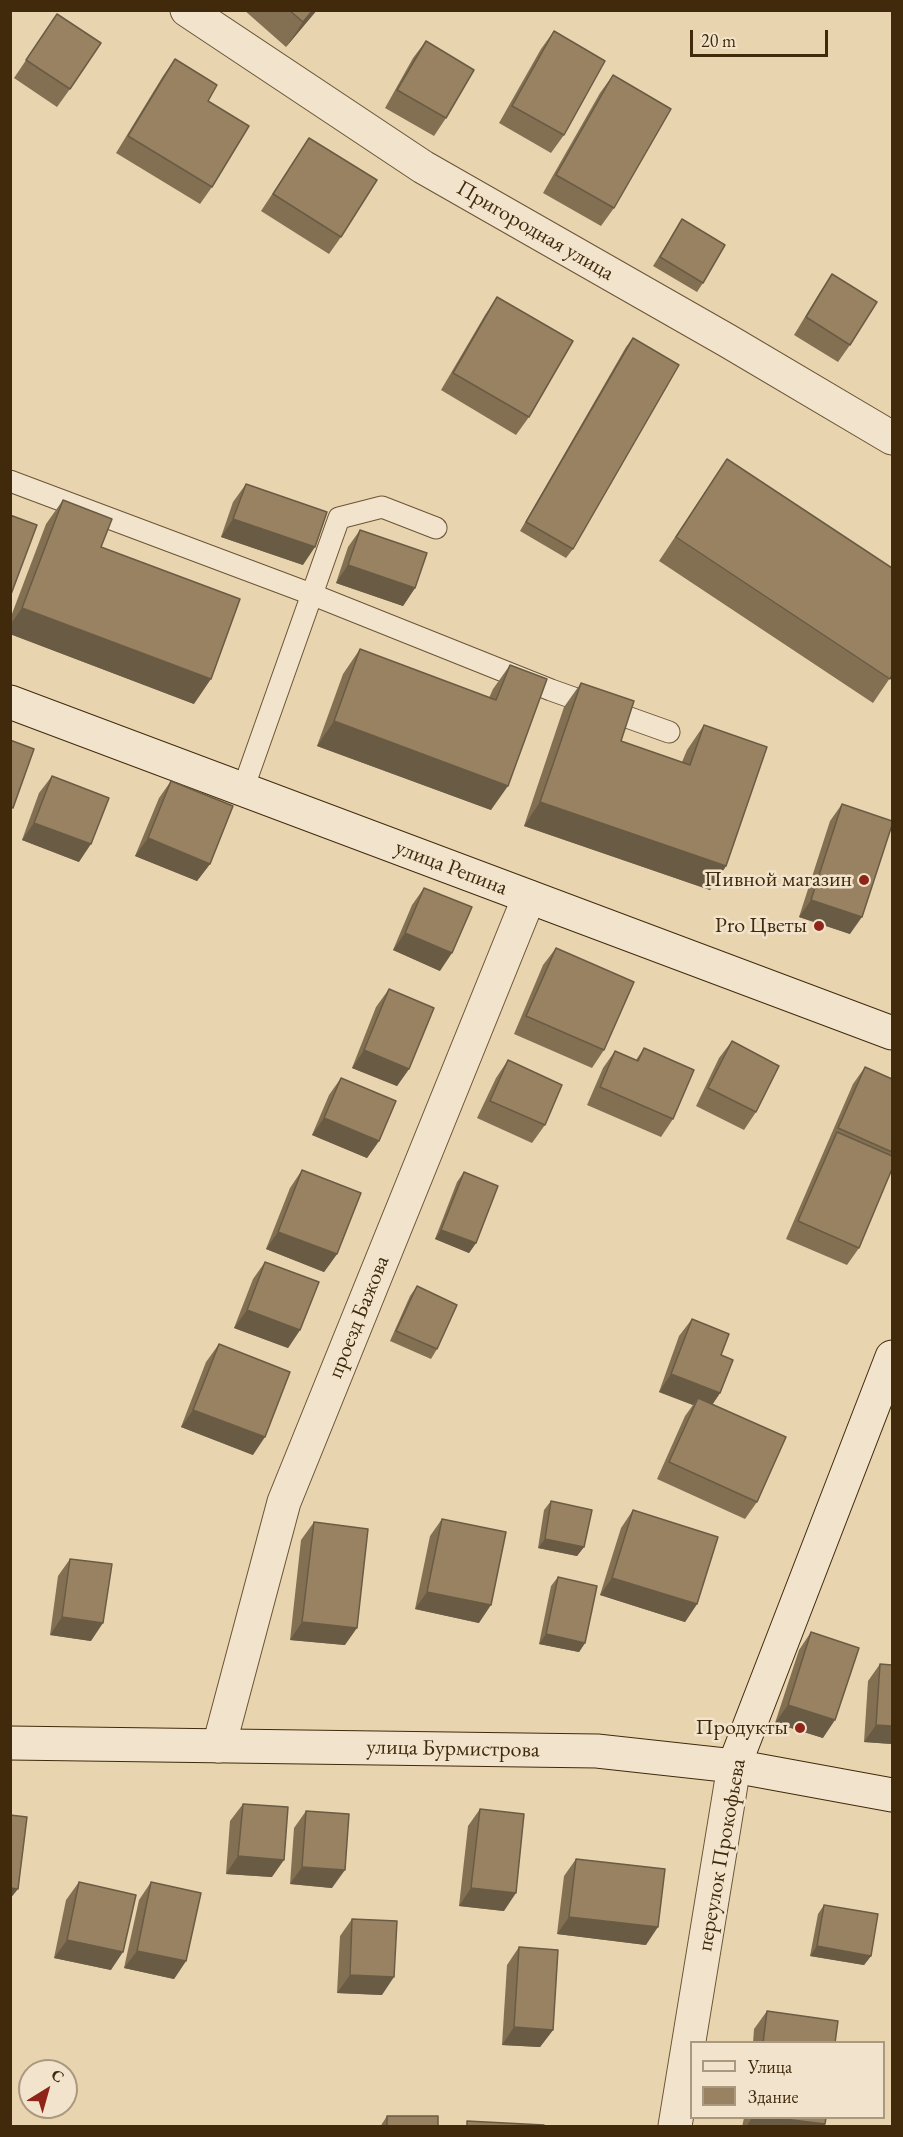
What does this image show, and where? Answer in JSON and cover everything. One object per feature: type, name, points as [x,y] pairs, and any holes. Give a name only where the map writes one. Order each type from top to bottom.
[{"type":"street","name":"Пригородная улица","points":[[187,10],[423,167],[728,341],[892,438]]},
{"type":"street","name":"улица Репина","points":[[10,702],[529,897],[892,1029]]},
{"type":"street","name":"проезд Бажова","points":[[219,1746],[284,1502],[529,897]]},
{"type":"street","name":"переулок Прокофьева","points":[[675,2127],[734,1766],[892,1357]]},
{"type":"street","name":"улица Бурмистрова","points":[[10,1743],[597,1751],[734,1766],[892,1795]]},
{"type":"lane","points":[[10,481],[312,594],[540,686],[669,732]]},
{"type":"lane","points":[[243,789],[339,518],[382,507],[436,528]]},
{"type":"building","points":[[289,10],[313,10],[303,22]]},
{"type":"building","points":[[57,14],[101,43],[70,89],[26,60]]},
{"type":"building","points":[[554,31],[605,61],[564,135],[512,106]]},
{"type":"building","points":[[426,41],[474,70],[446,118],[397,90]]},
{"type":"building","points":[[175,59],[217,85],[208,101],[249,126],[212,187],[128,136]]},
{"type":"building","points":[[613,75],[671,109],[614,208],[556,175]]},
{"type":"building","points":[[309,138],[377,180],[341,237],[273,194]]},
{"type":"building","points":[[682,219],[725,245],[703,283],[660,257]]},
{"type":"building","points":[[832,274],[877,302],[850,345],[806,317]]},
{"type":"building","points":[[497,297],[573,341],[529,417],[453,373]]},
{"type":"building","points":[[633,338],[679,365],[573,549],[526,522]]},
{"type":"building","points":[[727,459],[892,568],[892,675],[890,679],[676,537]]},
{"type":"building","points":[[246,484],[327,512],[315,547],[233,519]]},
{"type":"building","points":[[63,500],[112,519],[101,547],[240,599],[211,679],[22,608]]},
{"type":"building","points":[[10,515],[37,525],[10,597]]},
{"type":"building","points":[[360,530],[427,553],[415,588],[348,565]]},
{"type":"building","points":[[360,649],[496,700],[510,665],[547,679],[508,786],[334,721]]},
{"type":"building","points":[[581,683],[634,701],[621,741],[690,765],[704,725],[767,747],[726,866],[540,802]]},
{"type":"building","points":[[10,740],[34,749],[13,808],[10,807]]},
{"type":"building","points":[[52,776],[109,798],[91,844],[34,823]]},
{"type":"building","points":[[171,781],[233,806],[210,864],[148,838]]},
{"type":"building","points":[[842,804],[892,821],[862,917],[811,900]]},
{"type":"building","points":[[424,888],[472,907],[452,953],[405,933]]},
{"type":"building","points":[[556,948],[634,982],[604,1050],[526,1016]]},
{"type":"building","points":[[389,989],[434,1008],[409,1069],[364,1050]]},
{"type":"building","points":[[732,1041],[779,1066],[756,1112],[708,1088]]},
{"type":"building","points":[[644,1048],[694,1070],[673,1119],[600,1087],[615,1051],[638,1061]]},
{"type":"building","points":[[508,1060],[562,1085],[545,1125],[490,1101]]},
{"type":"building","points":[[865,1067],[892,1079],[892,1152],[838,1128]]},
{"type":"building","points":[[341,1078],[396,1101],[379,1141],[324,1118]]},
{"type":"building","points":[[837,1132],[892,1156],[892,1169],[859,1248],[798,1221]]},
{"type":"building","points":[[302,1170],[361,1193],[337,1254],[278,1232]]},
{"type":"building","points":[[464,1172],[498,1186],[476,1243],[441,1230]]},
{"type":"building","points":[[265,1262],[319,1282],[300,1330],[247,1310]]},
{"type":"building","points":[[417,1286],[457,1305],[437,1349],[396,1331]]},
{"type":"building","points":[[692,1319],[729,1334],[721,1355],[733,1360],[720,1393],[671,1374]]},
{"type":"building","points":[[219,1344],[290,1372],[265,1437],[193,1410]]},
{"type":"building","points":[[698,1398],[786,1437],[757,1502],[669,1462]]},
{"type":"building","points":[[551,1501],[592,1510],[584,1547],[545,1539]]},
{"type":"building","points":[[633,1510],[718,1537],[697,1604],[612,1578]]},
{"type":"building","points":[[442,1519],[506,1532],[491,1605],[427,1592]]},
{"type":"building","points":[[314,1522],[368,1529],[357,1628],[302,1622]]},
{"type":"building","points":[[70,1559],[112,1564],[103,1623],[62,1617]]},
{"type":"building","points":[[558,1577],[597,1586],[585,1643],[546,1634]]},
{"type":"building","points":[[811,1632],[859,1648],[835,1720],[788,1705]]},
{"type":"building","points":[[880,1664],[892,1665],[892,1726],[876,1725]]},
{"type":"building","points":[[243,1804],[288,1807],[284,1860],[238,1856]]},
{"type":"building","points":[[480,1809],[524,1814],[516,1893],[471,1888]]},
{"type":"building","points":[[306,1811],[349,1814],[345,1870],[302,1867]]},
{"type":"building","points":[[10,1815],[27,1817],[18,1889],[10,1888]]},
{"type":"building","points":[[576,1859],[665,1869],[658,1927],[569,1917]]},
{"type":"building","points":[[79,1882],[136,1895],[123,1952],[67,1940]]},
{"type":"building","points":[[151,1882],[201,1893],[186,1961],[137,1951]]},
{"type":"building","points":[[824,1905],[878,1914],[871,1956],[817,1946]]},
{"type":"building","points":[[352,1919],[397,1921],[394,1977],[350,1975]]},
{"type":"building","points":[[519,1947],[558,1950],[553,2030],[514,2027]]},
{"type":"building","points":[[767,2011],[838,2021],[835,2041],[763,2041]]},
{"type":"building","points":[[387,2116],[438,2116],[438,2127],[387,2127]]},
{"type":"building","points":[[784,2119],[826,2119],[825,2124]]},
{"type":"building","points":[[467,2121],[544,2125],[544,2127],[467,2127]]},
{"type":"place","name":"Пивной магазин","points":[[864,880]]},
{"type":"place","name":"Pro Цветы","points":[[819,926]]},
{"type":"place","name":"Продукты","points":[[800,1728]]}]
